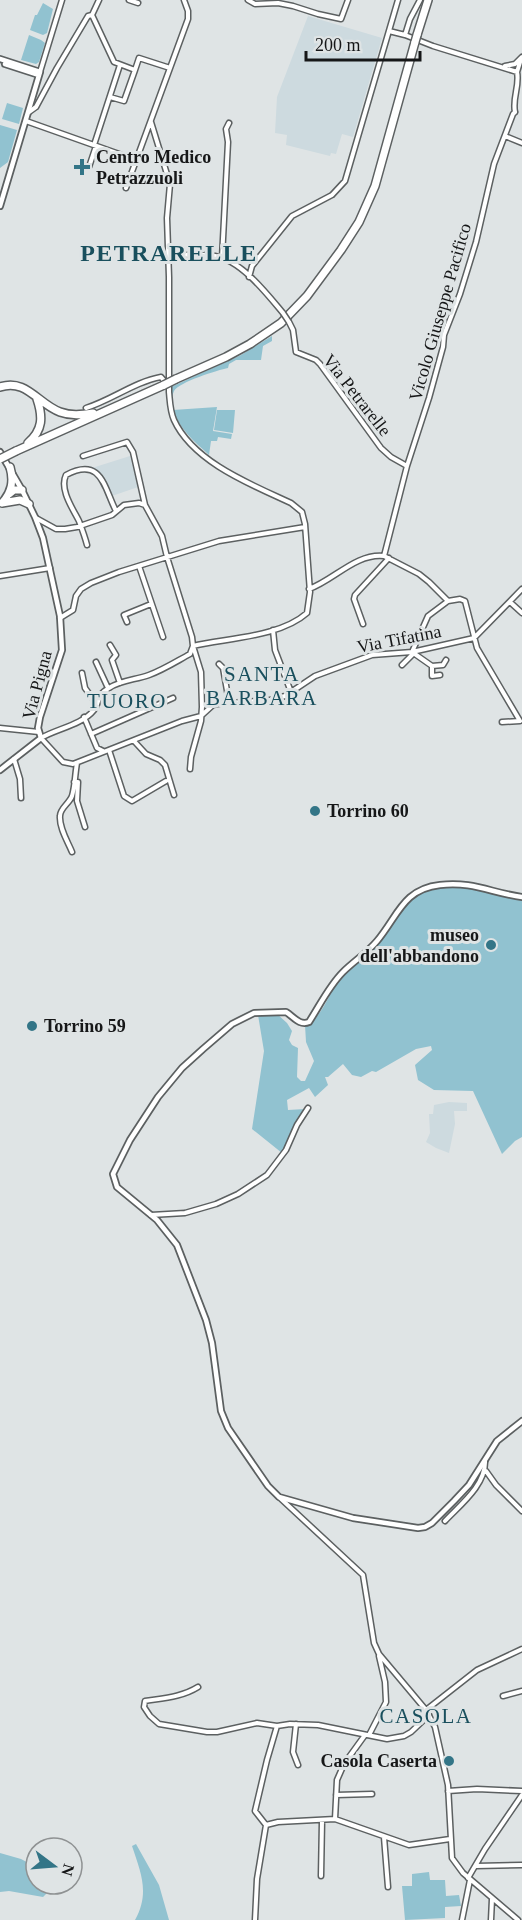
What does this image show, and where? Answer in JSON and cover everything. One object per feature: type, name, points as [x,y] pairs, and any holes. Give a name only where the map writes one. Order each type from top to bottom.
[{"type":"highway","points":[[0,459],[226,357],[281,323],[307,296],[359,222],[375,186],[428,0]]},
{"type":"highway","points":[[0,387],[13,385],[34,394],[42,415],[41,425],[35,436],[19,450]]},
{"type":"highway","points":[[37,399],[62,413],[76,416],[101,412]]},
{"type":"highway","points":[[10,467],[13,477],[11,497]]},
{"type":"highway","points":[[1,504],[11,497],[14,490],[22,490]]},
{"type":"highway","points":[[11,497],[29,504]]},
{"type":"street","points":[[0,206],[62,0]]},
{"type":"street","points":[[28,113],[36,107],[78,32],[88,16],[92,15],[99,0]]},
{"type":"street","points":[[129,0],[138,3]]},
{"type":"street","points":[[126,188],[188,19],[184,0]]},
{"type":"street","points":[[248,0],[255,4],[278,3],[293,6],[341,19],[348,0]]},
{"type":"street","points":[[249,277],[256,261],[292,216],[332,195],[345,181],[398,0]]},
{"type":"street","points":[[405,35],[420,0]]},
{"type":"street","points":[[92,15],[114,62],[135,70]]},
{"type":"street","points":[[389,31],[517,72]]},
{"type":"street","points":[[387,40],[393,34],[398,33]]},
{"type":"street","points":[[500,66],[510,66],[522,56]]},
{"type":"street","name":"Vicolo Giuseppe Pacifico","points":[[407,466],[429,398],[443,348],[444,335],[476,242],[494,164],[515,112],[513,104],[518,80],[517,72],[522,56]]},
{"type":"street","points":[[110,97],[124,101],[139,58],[170,68]]},
{"type":"street","points":[[0,61],[40,74]]},
{"type":"street","points":[[89,167],[120,65]]},
{"type":"street","points":[[515,112],[522,115]]},
{"type":"street","points":[[26,121],[136,160]]},
{"type":"street","points":[[151,122],[170,184],[166,218],[172,415],[187,440],[219,467],[236,478],[291,502],[304,515],[305,527],[309,589],[307,613],[294,623],[273,630],[193,646]]},
{"type":"street","points":[[222,258],[228,142],[226,129],[229,123]]},
{"type":"street","points":[[505,136],[522,142]]},
{"type":"street","name":"Via Petrarelle","points":[[168,255],[216,256],[246,272],[289,322],[293,330],[296,352],[316,360],[381,448],[407,466]]},
{"type":"street","points":[[86,408],[155,378],[162,377],[170,392]]},
{"type":"street","points":[[83,456],[127,442],[133,452],[145,505],[162,535],[201,672],[201,716],[190,769]]},
{"type":"street","name":"Via Pigna","points":[[0,452],[35,517],[50,568],[60,618],[62,650],[40,717],[40,738]]},
{"type":"street","points":[[363,624],[354,599],[355,595],[386,557],[407,466]]},
{"type":"street","points":[[87,545],[81,525],[72,510],[64,479],[70,473],[86,470],[98,474],[102,478],[116,511]]},
{"type":"street","points":[[35,517],[56,529],[65,529],[112,515],[124,505],[139,503],[145,505]]},
{"type":"street","points":[[60,618],[73,610],[78,593],[85,586],[219,541],[305,527]]},
{"type":"street","points":[[309,589],[321,585],[367,557],[386,557],[419,574],[448,601]]},
{"type":"street","points":[[139,566],[163,637]]},
{"type":"street","points":[[0,576],[50,568]]},
{"type":"street","points":[[474,638],[522,590]]},
{"type":"street","points":[[402,665],[412,653],[428,616],[448,601],[460,599],[465,601],[474,638],[486,664],[520,721],[502,722]]},
{"type":"street","points":[[510,602],[522,613]]},
{"type":"street","points":[[127,622],[124,615],[152,604]]},
{"type":"street","points":[[273,630],[276,650],[291,693]]},
{"type":"street","name":"Via Tifatina","points":[[77,763],[201,716],[213,705],[270,700],[291,693],[315,676],[372,655],[412,653],[474,638]]},
{"type":"street","points":[[110,645],[116,655],[112,660],[120,683]]},
{"type":"street","points":[[0,770],[40,738],[84,717],[95,709],[98,698],[108,688],[151,675],[190,654],[193,646]]},
{"type":"street","points":[[412,653],[432,666],[443,665],[446,660]]},
{"type":"street","points":[[96,662],[108,688]]},
{"type":"street","points":[[219,664],[223,668],[229,702]]},
{"type":"street","points":[[432,666],[432,676],[440,675]]},
{"type":"street","points":[[82,673],[85,688],[96,703]]},
{"type":"street","points":[[91,734],[173,698]]},
{"type":"street","points":[[84,717],[97,748],[106,751],[124,796],[130,801],[166,781]]},
{"type":"street","points":[[0,728],[39,732]]},
{"type":"street","points":[[40,738],[63,762],[77,763],[70,800],[60,816],[60,822],[72,852]]},
{"type":"street","points":[[134,741],[146,754],[160,759],[165,765],[174,795]]},
{"type":"street","points":[[14,758],[20,779],[21,798]]},
{"type":"street","points":[[75,782],[78,782],[77,801],[85,827]]},
{"type":"street","points":[[335,1819],[337,1780],[344,1764],[367,1735],[386,1702],[385,1683],[372,1633],[363,1575],[268,1486],[228,1428],[221,1411],[212,1343],[197,1295],[177,1245],[163,1226],[117,1187],[114,1180],[114,1169],[129,1140],[158,1097],[182,1068],[210,1042],[232,1024],[254,1013],[286,1012],[298,1022],[309,1022],[340,974],[378,941],[404,902],[419,890],[441,885],[469,884],[522,897]]},
{"type":"street","points":[[150,1215],[185,1213],[216,1204],[238,1194],[267,1175],[286,1150],[308,1107]]},
{"type":"street","points":[[279,1497],[360,1520],[425,1527],[469,1485],[497,1441],[522,1421]]},
{"type":"street","points":[[445,1521],[471,1492],[485,1470],[485,1461]]},
{"type":"street","points":[[485,1470],[496,1485],[522,1511]]},
{"type":"street","points":[[198,1687],[164,1700],[145,1701],[144,1707],[159,1724],[194,1730],[217,1732],[257,1723],[277,1726],[318,1725],[387,1739],[404,1736],[427,1713],[477,1671],[522,1649]]},
{"type":"street","points":[[379,1654],[427,1713],[435,1727],[446,1770],[452,1858],[469,1879],[518,1920]]},
{"type":"street","points":[[503,1696],[522,1690]]},
{"type":"street","points":[[296,1724],[293,1752],[298,1766]]},
{"type":"street","points":[[266,1825],[255,1811],[277,1726]]},
{"type":"street","points":[[448,1791],[477,1789],[522,1793],[475,1866],[469,1879],[462,1920]]},
{"type":"street","points":[[336,1795],[372,1794]]},
{"type":"street","points":[[266,1825],[278,1822],[335,1819],[409,1845],[450,1839]]},
{"type":"street","points":[[321,1876],[322,1821]]},
{"type":"street","points":[[255,1920],[257,1879],[266,1825]]},
{"type":"street","points":[[384,1836],[388,1887]]},
{"type":"street","points":[[475,1866],[522,1865]]},
{"type":"street","points":[[491,1920],[492,1899]]},
{"type":"shaded area","points":[[43,3],[53,9],[47,33],[43,35],[30,30],[35,15]]},
{"type":"shaded area","points":[[308,16],[382,38],[353,137],[342,134],[336,154],[331,153],[330,156],[286,145],[287,135],[275,133],[277,97]]},
{"type":"shaded area","points":[[29,35],[45,43],[39,62],[36,64],[21,60]]},
{"type":"shaded area","points":[[7,103],[23,108],[19,124],[2,119]]},
{"type":"shaded area","points":[[0,125],[17,130],[8,162],[0,168]]},
{"type":"shaded area","points":[[272,336],[272,341],[263,346],[261,360],[236,360],[229,364],[228,368],[183,384],[174,391],[171,405],[171,387],[241,355]]},
{"type":"shaded area","points":[[217,407],[213,431],[232,434],[231,439],[218,437],[217,441],[211,441],[209,455],[184,429],[173,410]]},
{"type":"shaded area","points":[[217,410],[235,410],[233,433],[214,430]]},
{"type":"shaded area","points":[[130,456],[138,487],[112,496],[104,478],[92,468]]},
{"type":"shaded area","points":[[440,887],[478,889],[522,900],[522,1137],[502,1154],[473,1091],[434,1090],[418,1080],[415,1065],[432,1050],[431,1046],[416,1049],[376,1072],[372,1071],[361,1077],[352,1075],[343,1064],[325,1077],[328,1085],[315,1097],[309,1088],[287,1100],[288,1110],[305,1109],[282,1153],[252,1129],[264,1051],[258,1015],[276,1013],[287,1023],[292,1031],[289,1040],[298,1048],[297,1077],[305,1081],[314,1061],[306,1042],[305,1025],[318,1015],[339,980],[375,948],[407,903],[426,891]]},
{"type":"shaded area","points":[[449,1102],[467,1103],[467,1111],[454,1111],[455,1124],[449,1153],[426,1142],[430,1133],[429,1114],[433,1114],[434,1105]]},
{"type":"shaded area","points":[[136,1844],[159,1885],[169,1920],[135,1920],[140,1910],[143,1892],[141,1874],[132,1846]]},
{"type":"shaded area","points":[[0,1853],[24,1861],[24,1894],[0,1892]]},
{"type":"shaded area","points":[[429,1872],[430,1880],[445,1880],[446,1896],[459,1895],[461,1906],[445,1907],[445,1918],[405,1920],[402,1886],[412,1886],[412,1874]]},
{"type":"place","name":"Centro Medico Petrazzuoli","points":[[82,167]]},
{"type":"place","name":"Torrino 60","points":[[315,811]]},
{"type":"place","name":"museo dell'abbandono","points":[[491,945]]},
{"type":"place","name":"Torrino 59","points":[[32,1026]]},
{"type":"place","name":"Casola Caserta","points":[[449,1761]]},
{"type":"district","name":"PETRARELLE","points":[[169,253]]},
{"type":"district","name":"SANTA BARBARA","points":[[262,686]]},
{"type":"district","name":"TUORO","points":[[127,701]]},
{"type":"district","name":"CASOLA","points":[[426,1716]]}]
